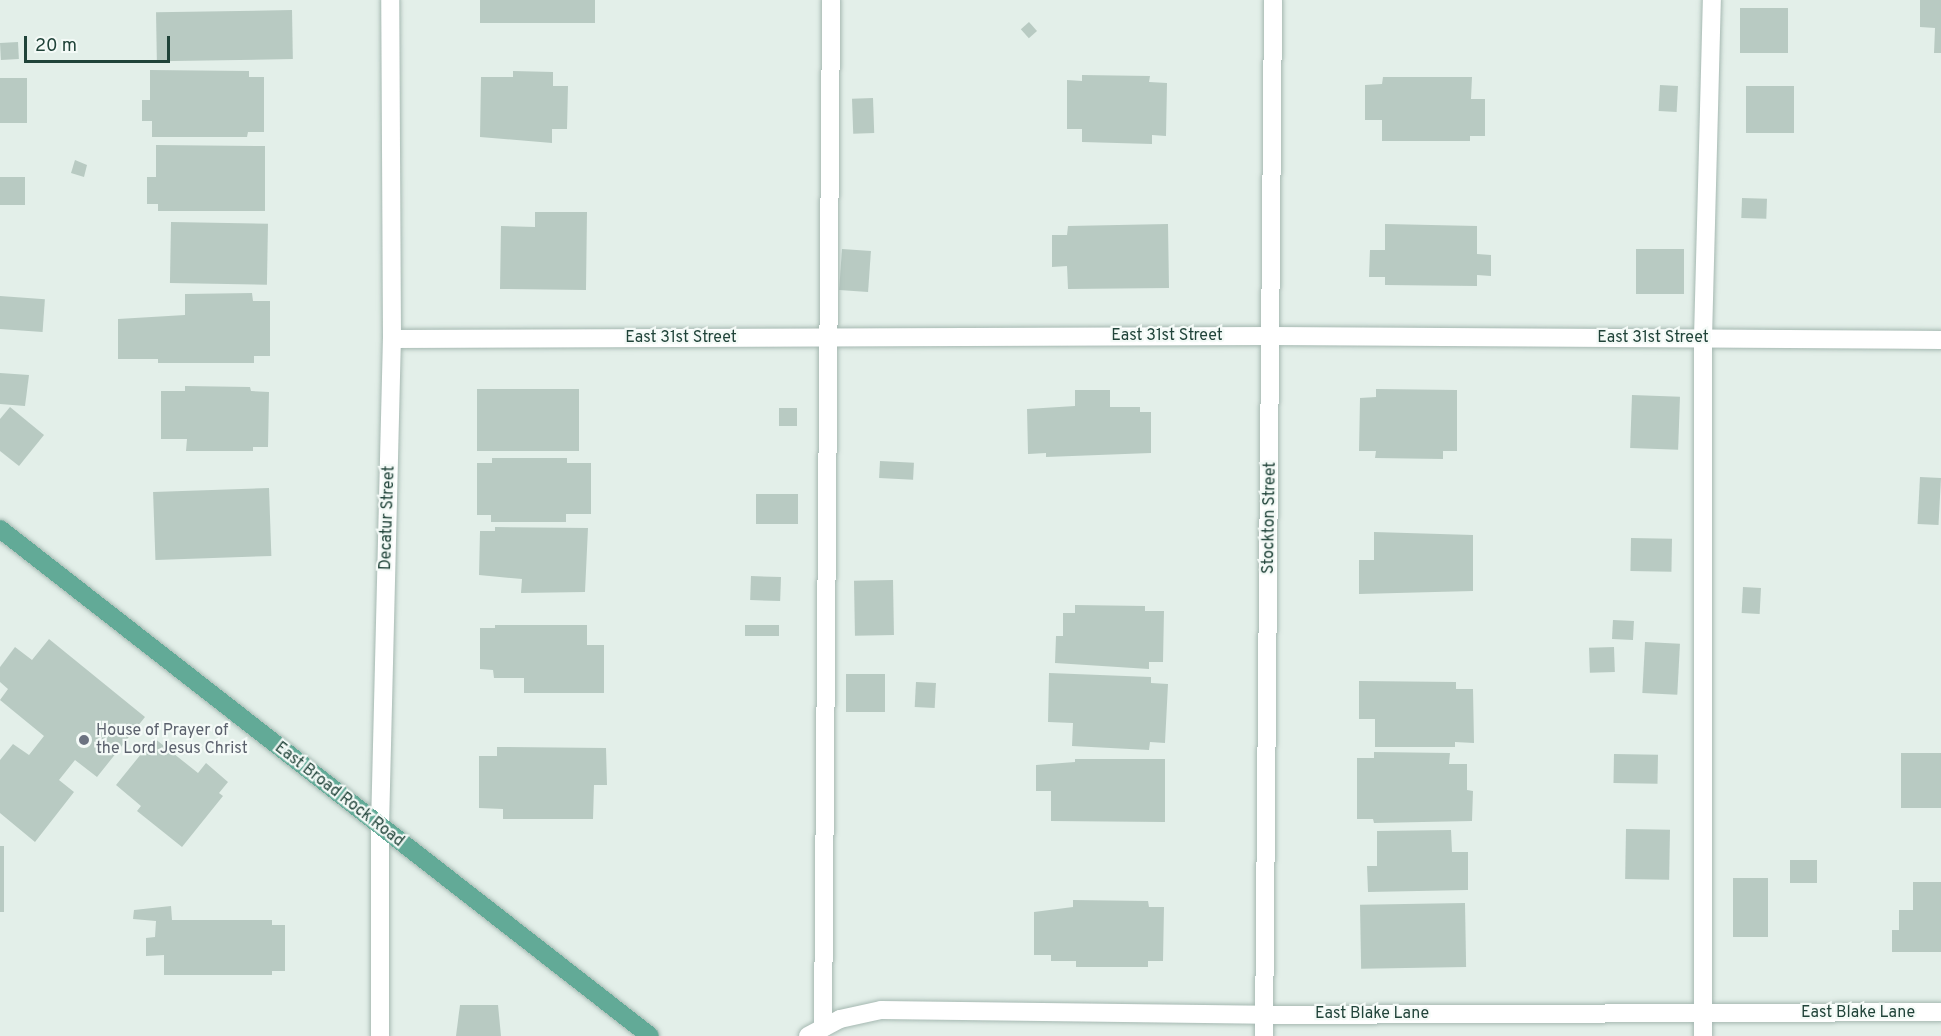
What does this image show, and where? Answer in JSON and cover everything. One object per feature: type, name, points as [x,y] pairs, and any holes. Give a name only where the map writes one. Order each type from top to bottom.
[{"type":"main road","name":"East Broad Rock Road","points":[[0,529],[650,1036]]},
{"type":"street","name":"Decatur Street","points":[[380,1036],[380,827],[392,339],[390,0]]},
{"type":"street","points":[[815,1032],[829,338],[831,0]]},
{"type":"street","name":"Stockton Street","points":[[1264,1036],[1274,0]]},
{"type":"street","points":[[1703,1036],[1703,338],[1712,0]]},
{"type":"street","name":"East 31st Street","points":[[392,339],[1272,336],[1941,340]]},
{"type":"street","name":"East Blake Lane","points":[[815,1032],[840,1019],[881,1010],[1264,1015],[1941,1012]]},
{"type":"building","points":[[480,0],[595,0],[595,23],[480,23]]},
{"type":"building","points":[[1920,0],[1941,0],[1941,53],[1934,53],[1935,28],[1920,27]]},
{"type":"building","points":[[1740,8],[1788,8],[1788,53],[1740,53]]},
{"type":"building","points":[[292,10],[293,59],[157,61],[156,12]]},
{"type":"building","points":[[1029,22],[1037,31],[1029,38],[1021,29]]},
{"type":"building","points":[[18,42],[19,59],[1,60],[0,43]]},
{"type":"building","points":[[150,70],[249,71],[249,77],[264,77],[264,132],[248,132],[247,137],[152,137],[152,121],[142,121],[142,100],[150,100]]},
{"type":"building","points":[[513,71],[553,72],[553,86],[568,86],[567,129],[552,129],[552,143],[480,137],[481,77],[513,77]]},
{"type":"building","points":[[1082,75],[1150,76],[1149,82],[1167,83],[1166,136],[1152,135],[1152,144],[1082,142],[1082,129],[1067,129],[1067,80],[1082,81]]},
{"type":"building","points":[[1383,77],[1472,77],[1471,99],[1485,99],[1485,136],[1470,136],[1470,141],[1382,141],[1382,120],[1365,120],[1365,85],[1382,84]]},
{"type":"building","points":[[0,78],[27,78],[27,123],[0,123]]},
{"type":"building","points":[[1660,85],[1678,86],[1677,112],[1659,111]]},
{"type":"building","points":[[1746,86],[1794,86],[1794,133],[1746,133]]},
{"type":"building","points":[[873,98],[874,133],[853,134],[852,99]]},
{"type":"building","points":[[156,145],[265,146],[265,211],[158,211],[158,204],[147,204],[147,177],[156,177]]},
{"type":"building","points":[[75,160],[87,165],[84,177],[71,173]]},
{"type":"building","points":[[0,177],[25,177],[25,205],[0,205]]},
{"type":"building","points":[[1742,198],[1767,199],[1766,219],[1741,218]]},
{"type":"building","points":[[535,212],[587,212],[586,290],[500,289],[501,226],[535,227]]},
{"type":"building","points":[[171,222],[268,224],[267,285],[170,283]]},
{"type":"building","points":[[1168,224],[1169,288],[1068,289],[1067,266],[1052,267],[1052,235],[1067,235],[1068,226]]},
{"type":"building","points":[[1385,224],[1477,226],[1477,254],[1491,255],[1491,276],[1477,275],[1477,286],[1385,285],[1385,277],[1369,277],[1370,250],[1385,250]]},
{"type":"building","points":[[842,249],[871,251],[868,292],[839,290]]},
{"type":"building","points":[[1636,249],[1684,249],[1684,294],[1636,294]]},
{"type":"building","points":[[252,293],[253,301],[270,301],[270,356],[254,356],[254,363],[158,363],[158,359],[118,359],[118,319],[185,315],[185,294]]},
{"type":"building","points":[[0,296],[45,299],[43,332],[0,329]]},
{"type":"building","points":[[0,373],[29,375],[25,406],[0,404]]},
{"type":"building","points":[[185,386],[250,387],[251,391],[269,392],[268,447],[253,447],[253,451],[186,451],[187,439],[161,439],[161,391],[185,391]]},
{"type":"building","points":[[477,389],[579,389],[579,451],[477,451]]},
{"type":"building","points":[[1376,389],[1457,390],[1457,451],[1443,451],[1443,459],[1375,458],[1376,451],[1359,451],[1360,398],[1376,397]]},
{"type":"building","points":[[1075,390],[1110,390],[1110,407],[1140,407],[1140,412],[1151,412],[1151,453],[1046,457],[1046,453],[1028,454],[1027,409],[1075,406]]},
{"type":"building","points":[[1632,395],[1680,397],[1678,450],[1630,448]]},
{"type":"building","points":[[10,407],[44,435],[19,466],[0,451],[0,419]]},
{"type":"building","points":[[779,408],[797,408],[797,426],[779,426]]},
{"type":"building","points":[[492,458],[567,458],[567,463],[591,463],[591,514],[566,514],[566,522],[491,522],[491,515],[477,515],[477,463],[492,463]]},
{"type":"building","points":[[880,461],[914,463],[913,480],[879,478]]},
{"type":"building","points":[[1920,477],[1941,478],[1939,525],[1918,524]]},
{"type":"building","points":[[269,488],[271,556],[155,560],[153,492]]},
{"type":"building","points":[[756,494],[798,494],[798,524],[756,524]]},
{"type":"building","points":[[495,527],[588,528],[585,592],[521,593],[522,579],[479,575],[480,531],[495,531]]},
{"type":"building","points":[[1374,532],[1473,535],[1473,591],[1359,594],[1359,560],[1374,560]]},
{"type":"building","points":[[1631,538],[1672,539],[1671,572],[1630,571]]},
{"type":"building","points":[[751,576],[781,577],[780,601],[750,600]]},
{"type":"building","points":[[893,580],[894,635],[855,636],[854,581]]},
{"type":"building","points":[[1743,587],[1761,588],[1760,614],[1742,613]]},
{"type":"building","points":[[1075,605],[1145,606],[1145,611],[1164,611],[1163,662],[1149,662],[1149,669],[1055,663],[1056,636],[1063,636],[1063,613],[1075,613]]},
{"type":"building","points":[[1613,620],[1634,621],[1633,640],[1612,639]]},
{"type":"building","points":[[495,625],[587,625],[587,645],[604,645],[604,693],[524,693],[524,678],[494,678],[493,670],[480,669],[480,628],[495,628]]},
{"type":"building","points":[[745,625],[779,625],[779,636],[745,636]]},
{"type":"building","name":"House of Prayer of the Lord Jesus Christ","points":[[49,639],[145,717],[97,777],[75,760],[59,780],[74,792],[35,842],[0,813],[0,760],[13,744],[29,755],[44,736],[0,700],[8,689],[0,682],[0,667],[15,647],[32,660]]},
{"type":"building","points":[[1645,642],[1680,644],[1677,695],[1642,693]]},
{"type":"building","points":[[1614,647],[1615,672],[1590,673],[1589,648]]},
{"type":"building","points":[[1049,673],[1151,677],[1151,683],[1168,684],[1165,743],[1150,742],[1149,750],[1072,746],[1073,723],[1048,722]]},
{"type":"building","points":[[846,674],[885,674],[885,712],[846,712]]},
{"type":"building","points":[[1359,681],[1456,682],[1456,689],[1473,689],[1474,743],[1455,742],[1455,747],[1375,747],[1375,719],[1359,719]]},
{"type":"building","points":[[916,682],[936,683],[935,708],[915,707]]},
{"type":"building","points":[[154,738],[198,773],[206,763],[228,782],[219,793],[223,796],[182,847],[137,811],[141,806],[116,785]]},
{"type":"building","points":[[497,747],[606,748],[607,785],[594,785],[593,819],[503,819],[503,809],[479,808],[479,756],[497,756]]},
{"type":"building","points":[[1374,752],[1450,753],[1449,764],[1467,764],[1467,790],[1473,791],[1472,821],[1374,823],[1373,819],[1357,819],[1357,758],[1374,758]]},
{"type":"building","points":[[1901,753],[1941,753],[1941,808],[1901,808]]},
{"type":"building","points":[[1614,754],[1658,755],[1657,784],[1613,783]]},
{"type":"building","points":[[1075,759],[1165,759],[1165,822],[1051,821],[1051,791],[1036,791],[1036,765],[1075,762]]},
{"type":"building","points":[[1626,829],[1670,830],[1669,880],[1625,879]]},
{"type":"building","points":[[1451,830],[1452,852],[1468,852],[1468,890],[1368,892],[1367,866],[1377,866],[1377,831]]},
{"type":"building","points":[[0,846],[4,846],[4,912],[0,912]]},
{"type":"building","points":[[1790,860],[1817,860],[1817,883],[1790,883]]},
{"type":"building","points":[[1733,878],[1768,878],[1768,937],[1733,937]]},
{"type":"building","points":[[1913,882],[1941,882],[1941,952],[1892,952],[1892,930],[1899,930],[1899,910],[1913,910]]},
{"type":"building","points":[[1073,900],[1148,901],[1149,907],[1164,907],[1163,961],[1148,961],[1148,967],[1076,967],[1076,961],[1051,961],[1051,955],[1034,955],[1034,912],[1073,907]]},
{"type":"building","points":[[1465,903],[1466,967],[1361,969],[1360,905]]},
{"type":"building","points":[[171,906],[172,920],[272,920],[272,925],[285,925],[285,971],[272,971],[272,975],[164,975],[164,955],[146,956],[146,938],[155,937],[156,921],[133,919],[134,910]]},
{"type":"building","points":[[460,1005],[498,1005],[501,1036],[456,1036]]},
{"type":"place","name":"House of Prayer of the Lord Jesus Christ","points":[[84,740]]}]
